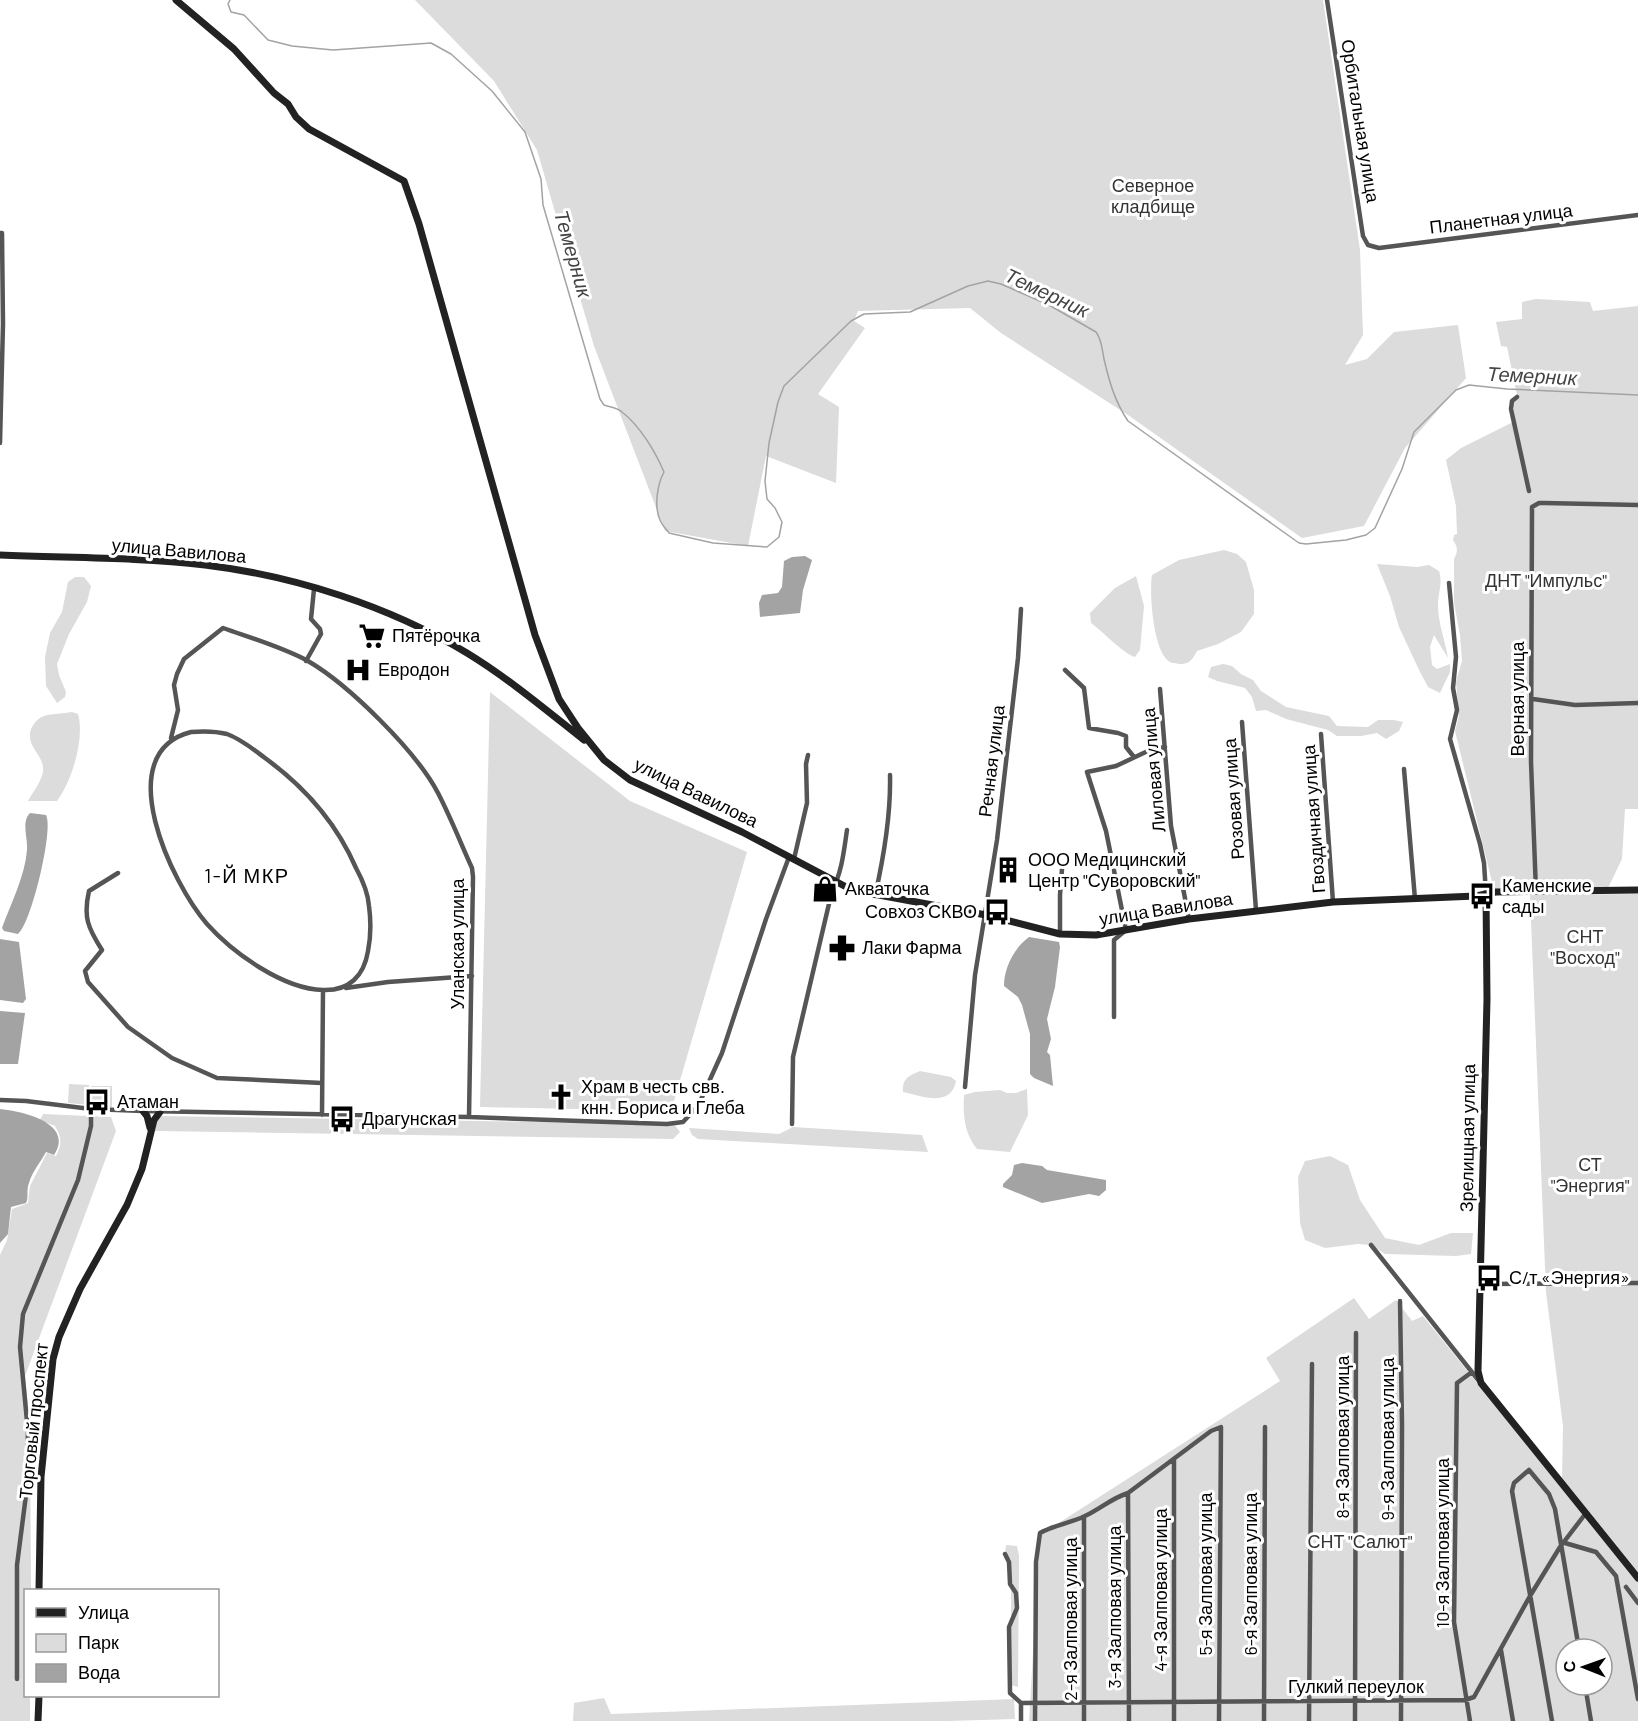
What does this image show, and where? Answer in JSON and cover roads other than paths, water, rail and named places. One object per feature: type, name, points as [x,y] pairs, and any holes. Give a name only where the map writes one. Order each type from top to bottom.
[{"type":"street","name":"улица Вавилова","points":[[176,0],[234,49],[309,129],[404,181],[419,225],[535,636],[559,699],[578,728],[604,760],[630,780],[742,832],[852,891],[986,915],[1060,934],[1096,935],[1189,919],[1333,902],[1536,891],[1638,890]]},
{"type":"street","name":"Орбитальная улица","points":[[1328,0],[1364,236],[1368,245]]},
{"type":"street","name":"Планетная улица","points":[[1368,245],[1379,248],[1638,215]]},
{"type":"street","points":[[0,443],[3,324],[1,233]]},
{"type":"street","points":[[1517,397],[1512,401],[1511,409],[1529,491]]},
{"type":"street","name":"Верная улица","points":[[1536,891],[1531,762],[1532,507],[1539,503],[1638,505]]},
{"type":"street","name":"улица Вавилова","points":[[0,555],[204,565],[239,570],[314,589],[384,612],[466,653],[547,711],[595,749]]},
{"type":"street","points":[[1449,583],[1456,657],[1454,688],[1457,710],[1450,739],[1480,844],[1486,894]]},
{"type":"street","points":[[306,661],[321,634],[320,629],[311,619],[314,589]]},
{"type":"street","name":"Речная улица","points":[[965,1087],[975,975],[986,915],[1011,715],[1021,609]]},
{"type":"street","name":"Уланская улица","points":[[171,739],[178,710],[174,685],[184,659],[223,628],[306,661],[333,678],[388,728],[423,771],[438,792],[472,868],[469,1117]]},
{"type":"street","points":[[1065,669],[1084,688],[1089,728],[1126,736],[1126,747],[1134,757]]},
{"type":"street","name":"Лиловая улица","points":[[1160,689],[1171,826],[1189,919]]},
{"type":"street","points":[[1533,699],[1575,705],[1638,703]]},
{"type":"street","name":"Розовая улица","points":[[1242,722],[1256,910]]},
{"type":"street","points":[[338,990],[358,978],[365,966],[371,935],[367,895],[343,839],[321,808],[306,792],[285,772],[245,742],[216,732],[191,732],[171,739],[162,747],[155,760],[151,778],[160,842],[180,885],[205,922],[239,953],[277,977],[298,986],[323,990],[338,990],[388,982],[472,976]]},
{"type":"street","name":"Гвоздичная улица","points":[[1321,734],[1333,902]]},
{"type":"street","points":[[1114,1017],[1114,940],[1126,930],[1106,831],[1087,772],[1116,766],[1150,750],[1165,747]]},
{"type":"street","points":[[0,1100],[143,1112],[469,1117],[667,1124],[683,1122],[698,1106],[722,1053],[766,919],[792,858],[807,802],[806,764],[808,755]]},
{"type":"street","points":[[1404,769],[1415,899]]},
{"type":"street","points":[[875,896],[882,867],[891,805],[890,775]]},
{"type":"street","points":[[792,1124],[793,1057],[832,891],[842,864],[847,830]]},
{"type":"street","points":[[1060,934],[1062,869]]},
{"type":"street","points":[[118,873],[88,891],[85,906],[88,928],[102,950],[85,971],[88,982],[128,1027],[171,1058],[217,1078],[322,1083]]},
{"type":"street","name":"Зрелищная улица","points":[[1481,1383],[1477,1358],[1487,999],[1486,894]]},
{"type":"street","points":[[322,1115],[323,990]]},
{"type":"street","points":[[17,1679],[17,1565],[26,1495],[28,1432],[20,1347],[22,1314],[78,1180],[91,1126],[91,1109]]},
{"type":"street","points":[[143,1112],[147,1116],[150,1131]]},
{"type":"street","name":"Торговый проспект","points":[[39,1589],[41,1477],[53,1359],[58,1337],[80,1289],[127,1205],[142,1169],[150,1131],[160,1112]]},
{"type":"street","points":[[1371,1245],[1638,1578]]},
{"type":"street","points":[[1480,1284],[1638,1284]]},
{"type":"street","name":"9-я Залповая улица","points":[[1400,1300],[1401,1721]]},
{"type":"street","name":"8-я Залповая улица","points":[[1355,1721],[1356,1333]]},
{"type":"street","points":[[1309,1721],[1312,1364]]},
{"type":"street","name":"10-я Залповая улица","points":[[1470,1721],[1454,1622],[1457,1383],[1472,1372]]},
{"type":"street","name":"5-я Залповая улица","points":[[1174,1460],[1211,1431],[1221,1427],[1219,1721]]},
{"type":"street","name":"6-я Залповая улица","points":[[1264,1721],[1265,1427]]},
{"type":"street","points":[[1035,1721],[1036,1562],[1040,1533],[1084,1517],[1128,1493],[1174,1460]]},
{"type":"street","name":"4-я Залповая улица","points":[[1174,1460],[1174,1721]]},
{"type":"street","points":[[1552,1721],[1511,1487],[1529,1470],[1549,1494],[1554,1509],[1577,1637]]},
{"type":"street","name":"3-я Залповая улица","points":[[1128,1493],[1129,1721]]},
{"type":"street","points":[[1465,1700],[1474,1697],[1479,1692],[1530,1596],[1562,1545],[1586,1513]]},
{"type":"street","name":"2-я Залповая улица","points":[[1084,1517],[1084,1721]]},
{"type":"street","points":[[1562,1545],[1596,1552],[1616,1576],[1638,1699]]},
{"type":"street","points":[[1005,1554],[1009,1562],[1010,1584],[1016,1593],[1017,1608],[1009,1627],[1010,1693],[1021,1703],[1021,1720]]},
{"type":"street","points":[[1626,1587],[1638,1603]]},
{"type":"street","points":[[1501,1649],[1512,1721]]},
{"type":"street","points":[[38,1721],[39,1697]]},
{"type":"street","points":[[1587,1697],[1591,1721]]},
{"type":"street","name":"Гулкий переулок","points":[[1021,1703],[1465,1700]]},
{"type":"water","points":[[805,556],[812,560],[803,590],[800,613],[760,617],[759,603],[762,595],[778,593],[782,587],[784,561],[792,557]]},
{"type":"water","points":[[30,813],[46,815],[47,838],[35,896],[29,914],[18,934],[4,931],[2,928],[24,870],[27,850],[26,821]]},
{"type":"water","points":[[1029,937],[1059,942],[1060,947],[1055,987],[1047,1019],[1051,1039],[1047,1052],[1050,1055],[1053,1086],[1030,1074],[1030,1034],[1022,1005],[1018,997],[1004,986],[1011,959]]},
{"type":"water","points":[[0,939],[19,942],[26,999],[23,1003],[0,1000]]},
{"type":"water","points":[[0,1011],[25,1013],[18,1064],[0,1064]]},
{"type":"water","points":[[0,1109],[32,1116],[43,1121],[58,1135],[59,1144],[54,1155],[46,1152],[34,1171],[28,1186],[26,1203],[11,1207],[8,1234],[0,1243]]},
{"type":"water","points":[[1022,1163],[1042,1166],[1047,1170],[1106,1180],[1106,1190],[1099,1196],[1089,1194],[1042,1203],[1003,1187],[1012,1175],[1014,1165]]},
{"type":"waterway","name":"Темерник","points":[[230,0],[228,4],[231,12],[244,15],[268,40],[292,46],[333,50],[431,43],[451,54],[492,91],[525,132],[541,179],[543,205],[600,399],[604,405],[620,411],[635,424],[652,447],[664,472],[658,489],[657,509],[661,522],[669,533],[713,543],[767,547],[779,537],[782,522],[767,499],[765,481],[769,443],[784,386],[851,321],[864,314],[910,312],[968,286],[988,281],[1001,284],[1049,305],[1096,332],[1101,341],[1113,391],[1128,421],[1299,543],[1346,540],[1366,535],[1375,528],[1402,469],[1414,432],[1456,390],[1469,385],[1638,395]]},
{"type":"place","name":"Пятёрочка","points":[[372,636]]},
{"type":"place","name":"Евродон","points":[[358,670]]},
{"type":"place","name":"ООО Медицинский Центр \"Суворовский\"","points":[[1008,870]]},
{"type":"place","name":"Акваточка","points":[[825,889]]},
{"type":"place","name":"Каменские сады","points":[[1482,896]]},
{"type":"place","name":"Совхоз СКВО","points":[[997,912]]},
{"type":"place","name":"Лаки Фарма","points":[[842,948]]},
{"type":"place","name":"Храм в честь свв. кнн. Бориса и Глеба","points":[[561,1097]]},
{"type":"place","name":"Атаман","points":[[97,1102]]},
{"type":"place","name":"Драгунская","points":[[342,1119]]},
{"type":"place","name":"С/т «Энергия»","points":[[1489,1278]]},
{"type":"district","name":"1-Й МКР","points":[[247,876]]},
{"type":"park label","name":"Северное кладбище","points":[[1153,196]]},
{"type":"park label","name":"ДНТ \"Импульс\"","points":[[1546,581]]},
{"type":"park label","name":"СНТ \"Восход\"","points":[[1585,947]]},
{"type":"park label","name":"СТ \"Энергия\"","points":[[1590,1175]]},
{"type":"park label","name":"СНТ \"Салют\"","points":[[1360,1542]]}]
